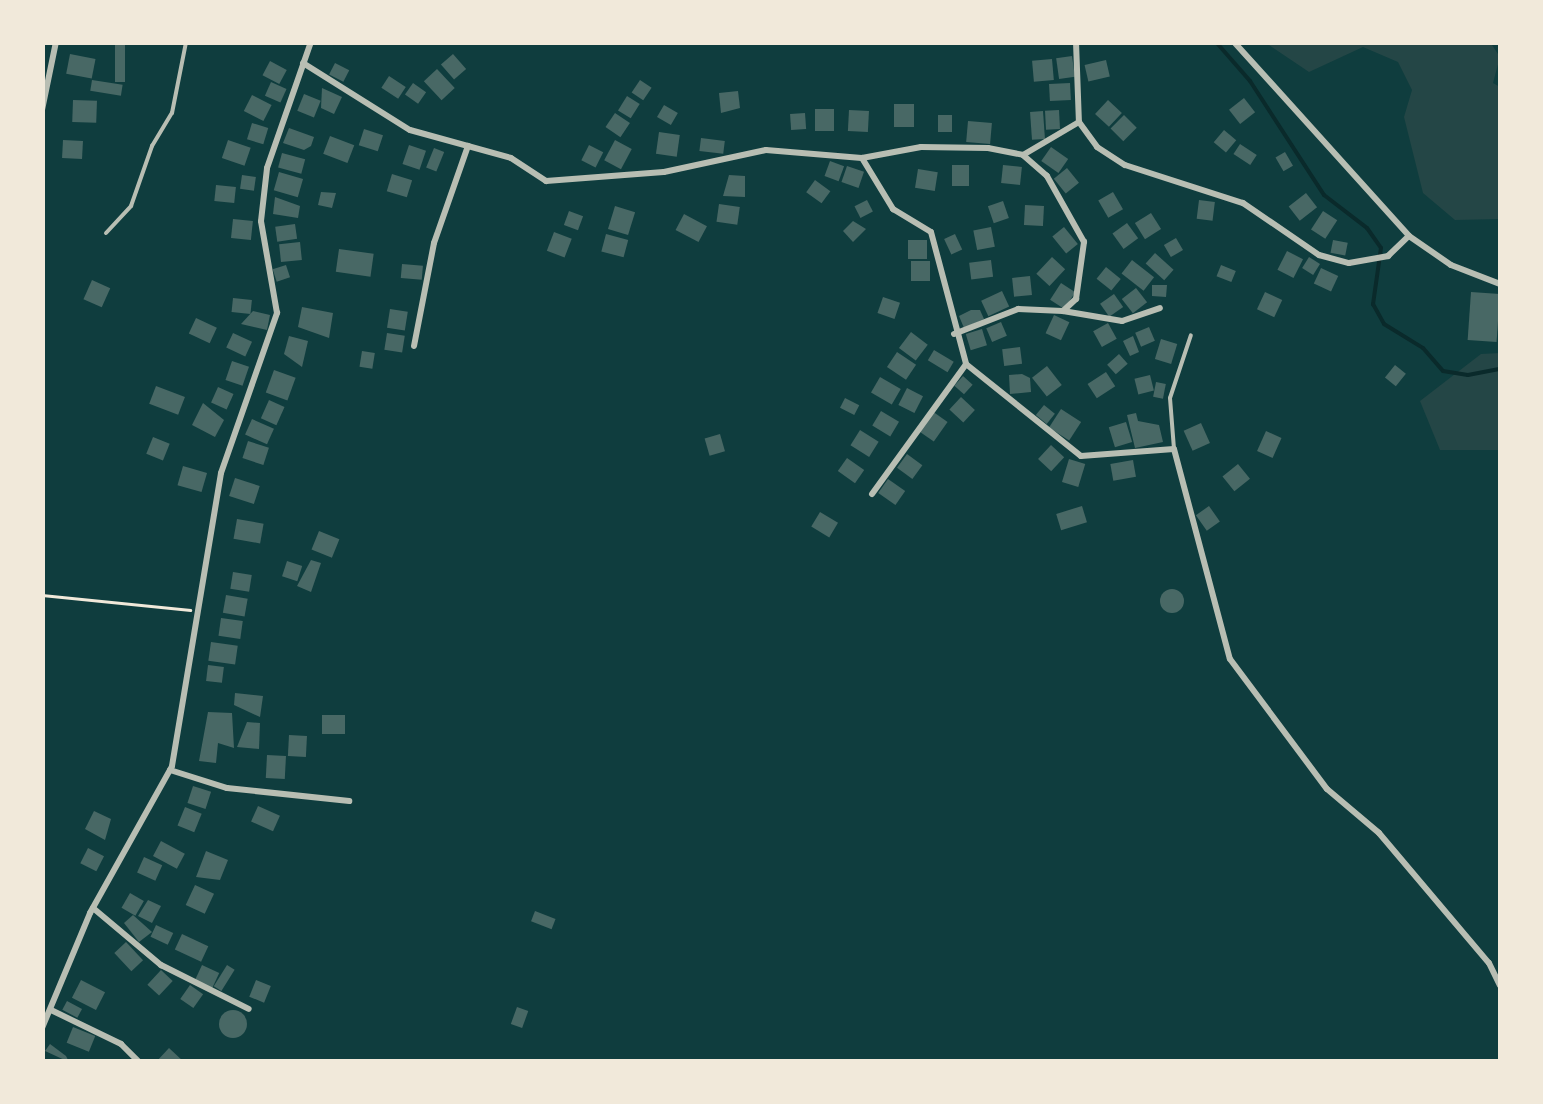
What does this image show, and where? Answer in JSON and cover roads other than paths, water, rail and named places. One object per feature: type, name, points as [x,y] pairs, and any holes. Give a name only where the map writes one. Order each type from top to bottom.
[{"type":"street","points":[[42,110],[56,42]]},
{"type":"street","points":[[42,1028],[93,908],[170,770],[201,611],[222,473],[277,314],[264,262],[266,168],[310,42]]},
{"type":"street","points":[[1076,42],[1078,122],[1096,147],[1125,165],[1243,203],[1319,256],[1349,263],[1388,256],[1409,236]]},
{"type":"street","points":[[1234,42],[1409,236],[1450,266],[1500,284]]},
{"type":"street","points":[[302,63],[410,130],[511,158],[546,181],[664,172],[766,150],[862,158],[922,147],[1023,155],[1078,122]]},
{"type":"street","points":[[414,346],[434,243],[468,146]]},
{"type":"street","points":[[1023,155],[1047,176],[1084,242],[1081,286],[1063,311]]},
{"type":"street","points":[[862,158],[893,209],[931,232],[954,334],[966,364],[1081,456],[1174,449],[1230,659],[1327,789],[1380,833],[1490,963],[1500,986]]},
{"type":"street","points":[[954,334],[1018,309],[1063,311],[1122,321],[1160,308]]},
{"type":"street","points":[[872,494],[966,364]]},
{"type":"street","points":[[170,770],[227,788],[349,801]]},
{"type":"street","points":[[93,908],[161,965],[250,1009]]},
{"type":"street","points":[[50,1010],[121,1044],[139,1062]]},
{"type":"lane","points":[[106,234],[131,206],[152,146],[172,113],[186,42]]},
{"type":"lane","points":[[1174,449],[1170,398],[1191,335]]},
{"type":"waterway","points":[[1216,42],[1250,81],[1324,195],[1367,228],[1381,248],[1373,304],[1384,324],[1423,348],[1443,371],[1468,375],[1500,369]]}]
